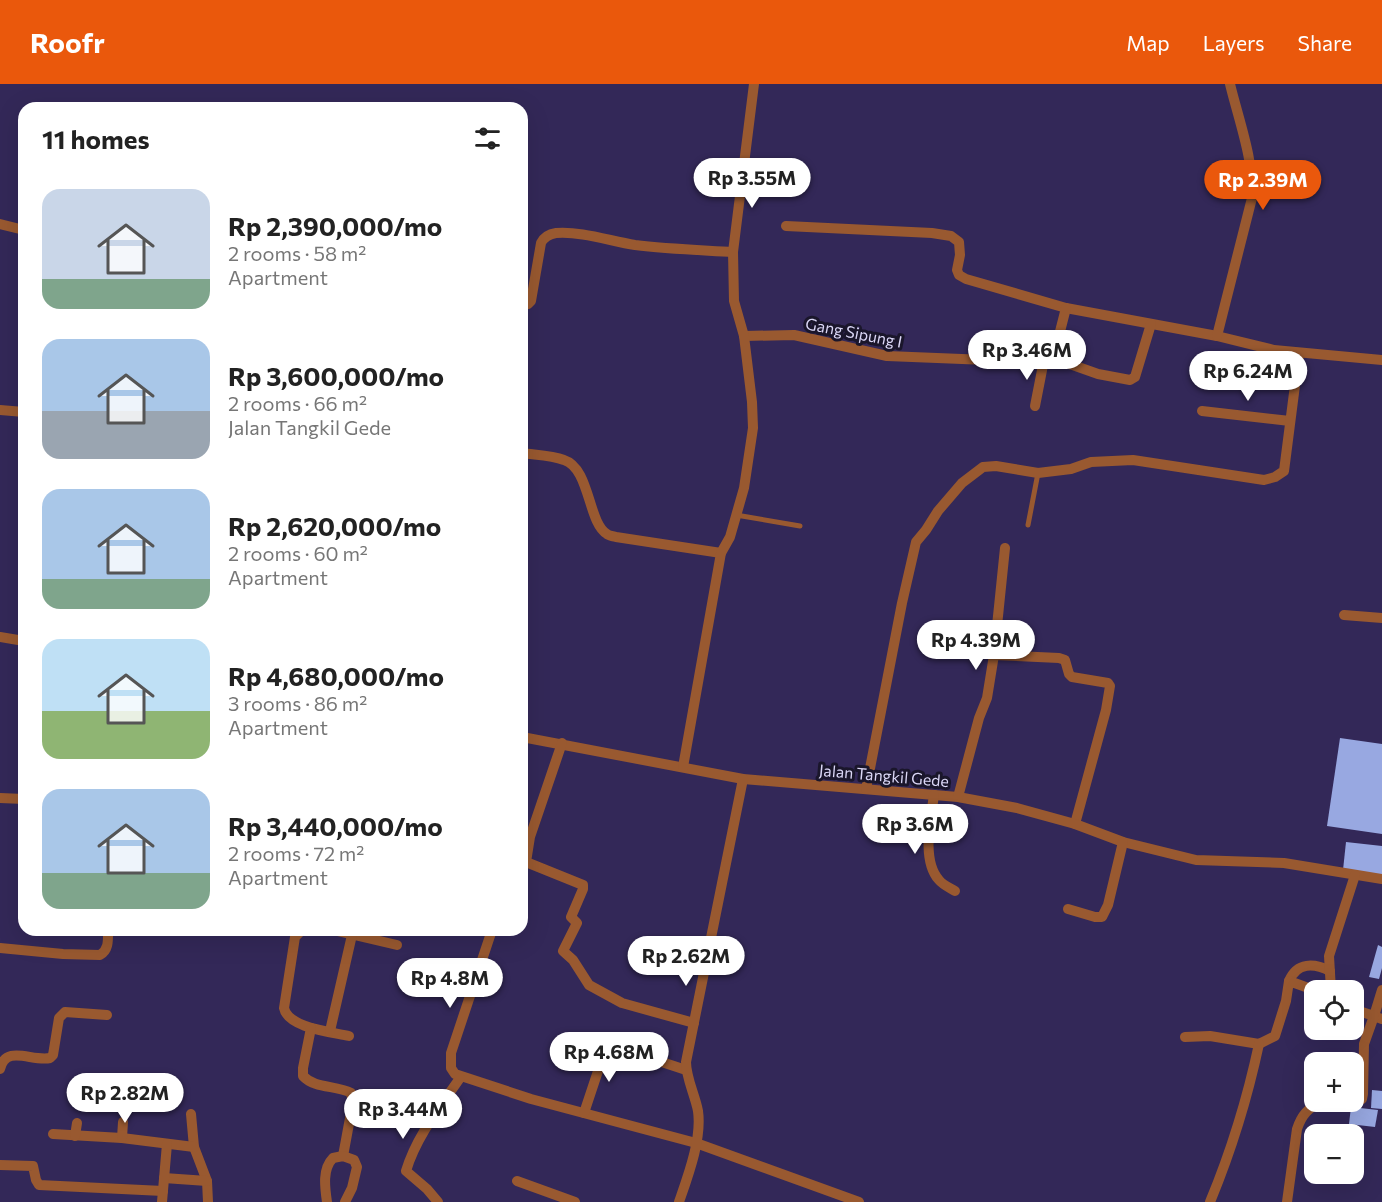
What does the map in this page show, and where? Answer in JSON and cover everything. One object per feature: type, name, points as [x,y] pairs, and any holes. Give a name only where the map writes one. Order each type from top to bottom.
[{"type":"street","points":[[683,767],[721,553],[736,515],[750,459],[753,428],[752,402],[744,336],[734,301],[733,252],[754,84]]},
{"type":"street","points":[[1217,336],[1253,187],[1230,84]]},
{"type":"street","points":[[0,224],[18,228]]},
{"type":"street","points":[[786,226],[932,233],[951,236],[959,242],[960,255],[957,270],[959,275],[1066,308],[1217,336],[1274,350],[1382,360]]},
{"type":"street","points":[[528,304],[531,301],[541,243],[548,235],[557,233],[600,237],[654,247],[733,252]]},
{"type":"street","points":[[1035,406],[1047,358],[1054,351],[1066,308]]},
{"type":"street","points":[[1047,358],[1098,374],[1130,380],[1135,377],[1151,324]]},
{"type":"street","name":"Gang Sipung I","points":[[744,336],[794,335],[887,356],[1034,362],[1047,358]]},
{"type":"street","points":[[866,789],[902,603],[918,538],[923,535],[949,497],[971,474],[983,467],[996,466],[1038,473],[1071,469],[1090,462],[1123,460],[1264,480],[1275,477],[1284,471],[1299,354]]},
{"type":"street","points":[[0,410],[18,412]]},
{"type":"street","points":[[1202,411],[1290,421]]},
{"type":"street","points":[[528,454],[565,460],[573,465],[584,486],[599,526],[606,534],[721,553]]},
{"type":"street","points":[[958,797],[979,718],[987,699],[1005,548]]},
{"type":"street","points":[[1344,615],[1382,618]]},
{"type":"street","points":[[0,637],[18,640]]},
{"type":"street","points":[[994,655],[1059,658],[1065,660],[1072,677],[1108,683],[1110,686],[1106,710],[1075,824]]},
{"type":"street","name":"Jalan Tangkil Gede","points":[[528,738],[743,779],[958,797],[1017,808],[1075,824],[1123,842],[1196,860],[1284,863],[1382,879]]},
{"type":"street","points":[[528,847],[562,743]]},
{"type":"street","points":[[679,1202],[690,1171],[699,1116],[695,1095],[686,1070],[743,779]]},
{"type":"street","points":[[934,795],[928,839],[929,855],[934,874],[940,882],[955,891]]},
{"type":"street","points":[[0,798],[18,799]]},
{"type":"street","points":[[1068,909],[1102,917],[1108,904],[1123,842]]},
{"type":"street","points":[[528,867],[583,885],[584,889],[571,917],[577,923],[563,949],[575,962],[589,986],[622,1003],[694,1023]]},
{"type":"street","points":[[1330,980],[1329,956],[1355,875]]},
{"type":"street","points":[[0,948],[100,955],[105,953],[108,936]]},
{"type":"street","points":[[296,936],[284,1008],[285,1014],[310,1028],[349,1036]]},
{"type":"street","points":[[330,1031],[352,936]]},
{"type":"street","points":[[356,936],[397,945]]},
{"type":"street","points":[[490,936],[451,1053],[451,1068],[460,1078],[696,1143],[859,1202]]},
{"type":"street","points":[[1185,1037],[1210,1036],[1259,1044],[1275,1036],[1287,1001],[1292,974],[1302,966],[1315,965],[1330,971]]},
{"type":"street","points":[[1289,981],[1304,986]]},
{"type":"street","points":[[1364,1052],[1364,1044],[1378,1017],[1382,990]]},
{"type":"street","points":[[0,1069],[7,1056],[15,1054],[37,1059],[50,1058],[53,1055],[59,1018],[65,1012],[107,1015]]},
{"type":"street","points":[[310,1028],[303,1076],[308,1082],[351,1093],[353,1102],[343,1156]]},
{"type":"street","points":[[592,1038],[686,1070]]},
{"type":"street","points":[[584,1113],[607,1044]]},
{"type":"street","points":[[1210,1202],[1228,1160],[1249,1095],[1259,1044]]},
{"type":"street","points":[[438,1202],[406,1171],[411,1155],[423,1133],[460,1078]]},
{"type":"street","points":[[1287,1202],[1297,1129],[1305,1112]]},
{"type":"street","points":[[191,1114],[194,1147],[207,1181],[207,1202]]},
{"type":"street","points":[[122,1138],[123,1122]]},
{"type":"street","points":[[75,1136],[76,1123]]},
{"type":"street","points":[[53,1134],[122,1138],[194,1147]]},
{"type":"street","points":[[0,1165],[33,1166],[39,1185],[162,1196],[168,1143]]},
{"type":"street","points":[[327,1202],[325,1184],[327,1167],[333,1158],[343,1156],[354,1160],[357,1167],[352,1188],[345,1202]]},
{"type":"street","points":[[165,1178],[207,1181]]},
{"type":"street","points":[[517,1181],[560,1199],[575,1202]]},
{"type":"lane","points":[[1028,525],[1038,473]]},
{"type":"lane","points":[[736,515],[801,526]]},
{"type":"building","points":[[1340,738],[1382,744],[1382,834],[1327,826]]},
{"type":"building","points":[[1346,842],[1382,846],[1382,875],[1343,870]]},
{"type":"building","points":[[1378,945],[1382,947],[1382,968],[1379,979],[1369,977]]},
{"type":"building","points":[[1372,1090],[1382,1091],[1382,1109],[1371,1108]]},
{"type":"building","points":[[1364,1108],[1378,1110],[1375,1127],[1349,1124],[1350,1112],[1364,1112]]}]
